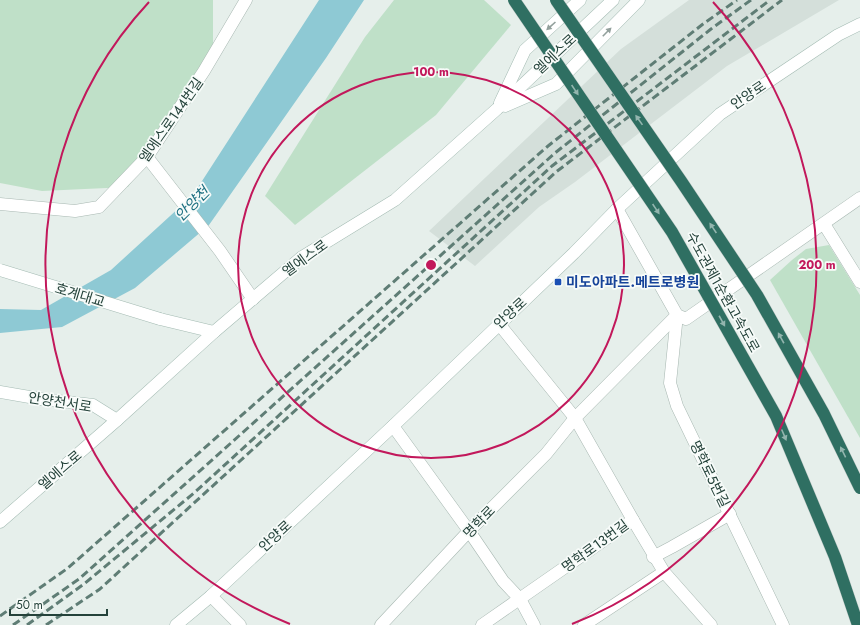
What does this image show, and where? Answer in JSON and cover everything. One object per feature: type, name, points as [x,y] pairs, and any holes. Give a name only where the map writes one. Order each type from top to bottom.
[{"type":"highway","name":"수도권제1순환고속도로","points":[[514,0],[672,232],[772,410],[835,557],[858,625]]},
{"type":"highway","name":"수도권제1순환고속도로","points":[[556,0],[681,181],[757,295],[824,414],[860,488]]},
{"type":"street","name":"엘에스로144번길","points":[[0,204],[75,212],[100,207],[147,157],[204,71],[246,0]]},
{"type":"street","points":[[497,109],[525,50],[580,0]]},
{"type":"street","name":"엘에스로","points":[[0,522],[117,420],[214,332],[302,257],[395,200],[497,109],[613,0]]},
{"type":"street","points":[[497,109],[556,84],[639,0]]},
{"type":"street","name":"안양로","points":[[176,625],[211,596],[392,426],[574,253],[617,209],[720,114],[838,35],[860,24]]},
{"type":"street","points":[[147,157],[220,251],[253,300]]},
{"type":"street","points":[[617,209],[677,315],[686,319],[860,198]]},
{"type":"street","points":[[824,224],[860,282]]},
{"type":"street","name":"호계대교","points":[[0,270],[160,319],[214,332]]},
{"type":"street","name":"명학로","points":[[381,625],[469,531],[546,454],[576,418],[677,315]]},
{"type":"street","name":"명학로5번길","points":[[677,315],[670,383],[677,406],[783,625]]},
{"type":"street","points":[[499,324],[576,418]]},
{"type":"street","name":"안양천서로","points":[[0,392],[41,399],[93,405],[117,420]]},
{"type":"street","name":"명학로13번길","points":[[482,625],[633,520],[576,418]]},
{"type":"street","points":[[392,426],[469,531],[503,581],[520,599],[534,625]]},
{"type":"street","points":[[654,556],[672,548],[730,514]]},
{"type":"street","points":[[633,520],[664,572],[711,625]]},
{"type":"street","points":[[584,625],[664,572]]},
{"type":"street","points":[[211,596],[240,625]]},
{"type":"shaded area","points":[[689,0],[839,0],[727,66],[575,182],[539,207],[475,266],[429,231],[621,49]]},
{"type":"green space","points":[[0,0],[213,0],[213,56],[128,187],[42,191],[0,183]]},
{"type":"green space","points":[[394,0],[484,0],[511,25],[436,115],[295,225],[265,196],[365,37]]},
{"type":"green space","points":[[829,245],[860,295],[860,438],[770,280],[806,249]]},
{"type":"water","name":"안양천","points":[[319,0],[364,0],[326,58],[209,225],[135,288],[62,327],[0,333],[0,309],[41,310],[111,270],[193,195]]},
{"type":"railway","points":[[0,616],[68,568],[548,146],[703,24],[737,0]]},
{"type":"railway","points":[[13,625],[79,579],[555,153],[711,29],[751,0]]},
{"type":"railway","points":[[27,625],[84,584],[194,493],[552,166],[770,0]]},
{"type":"railway","points":[[46,625],[100,589],[556,172],[782,0]]},
{"type":"place","name":"미도아파트.메트로병원","points":[[558,282]]}]
